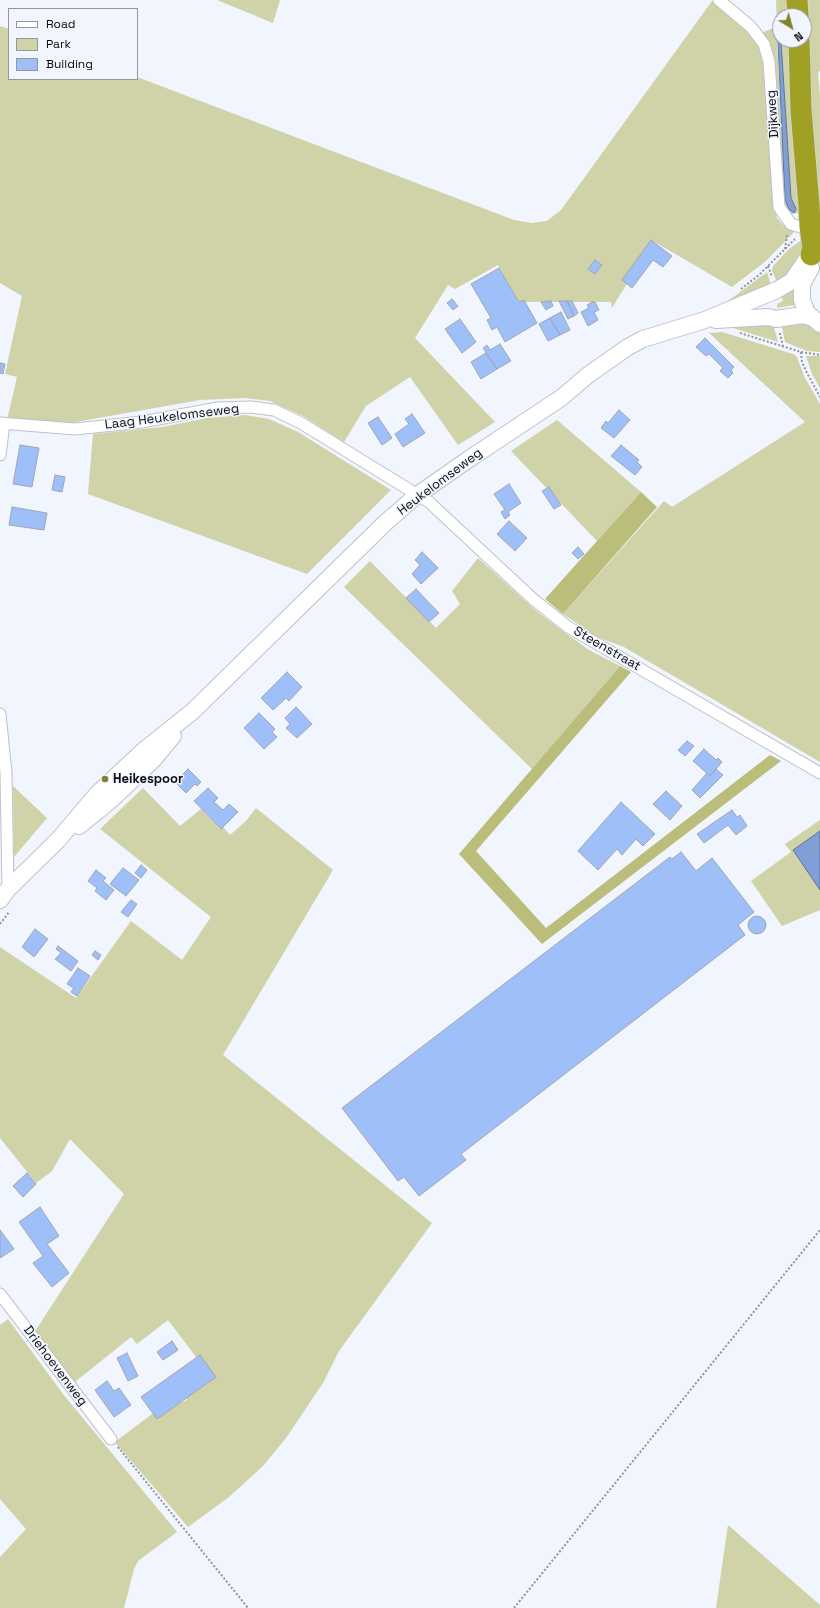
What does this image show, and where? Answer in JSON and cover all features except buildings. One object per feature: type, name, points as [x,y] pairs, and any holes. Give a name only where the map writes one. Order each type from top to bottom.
[{"type":"highway","points":[[799,48],[801,110],[809,205],[816,247]]},
{"type":"street","name":"Dijkweg","points":[[719,0],[751,27],[764,44],[769,62],[779,207],[791,224],[797,226],[816,247]]},
{"type":"street","points":[[814,315],[802,300],[802,284],[816,247]]},
{"type":"street","name":"Heukelomseweg","points":[[4,895],[58,840],[86,821],[117,795],[153,760],[193,711],[384,524],[416,496],[562,398],[588,375],[628,347],[643,339],[704,320],[788,284],[816,247]]},
{"type":"street","name":"Heukelomseweg","points":[[704,320],[768,317],[775,312],[814,315]]},
{"type":"street","name":"Laag Heukelomseweg","points":[[2,423],[75,429],[142,422],[218,408],[251,407],[274,410],[301,423],[416,496]]},
{"type":"street","points":[[0,455],[2,423]]},
{"type":"street","name":"Steenstraat","points":[[416,496],[428,502],[533,599],[568,627],[820,773]]},
{"type":"street","points":[[0,714],[6,774],[4,895]]},
{"type":"street","name":"Driehoevenweg","points":[[0,1294],[110,1439]]},
{"type":"path","points":[[737,292],[759,275],[791,242],[816,247]]},
{"type":"path","points":[[734,331],[783,347],[820,355]]},
{"type":"path","points":[[801,352],[802,362],[820,397]]},
{"type":"path","points":[[514,1608],[820,1230]]},
{"type":"path","points":[[110,1439],[248,1608]]},
{"type":"green space","points":[[217,0],[280,0],[273,23]]},
{"type":"green space","points":[[776,0],[789,0],[790,8],[776,8]]},
{"type":"green space","points":[[804,0],[820,0],[820,70],[818,73],[820,96],[820,218],[806,53],[806,48],[812,48],[812,8],[804,8]]},
{"type":"green space","points":[[712,1],[756,37],[763,59],[775,210],[777,218],[784,226],[796,230],[766,261],[732,287],[653,241],[612,308],[611,302],[519,302],[498,265],[455,289],[448,285],[415,338],[495,422],[458,445],[410,377],[366,406],[344,442],[303,416],[270,401],[245,398],[200,400],[70,423],[7,420],[17,377],[5,374],[22,296],[0,283],[0,26],[8,29],[8,80],[138,80],[138,77],[514,220],[532,223],[547,221],[561,210]]},
{"type":"green space","points":[[772,29],[772,48],[777,48],[785,200],[789,209],[796,209],[791,198],[781,48],[793,48],[804,219],[798,213],[791,214],[783,203],[772,53],[769,42],[763,32]]},
{"type":"green space","points":[[807,236],[808,244],[788,279],[778,285],[772,270],[773,266],[789,249]]},
{"type":"green space","points":[[767,272],[772,288],[730,304],[728,301]]},
{"type":"green space","points":[[794,286],[795,305],[777,308],[777,304],[783,301],[781,293]]},
{"type":"green space","points":[[805,321],[820,330],[820,352],[807,351],[785,342],[781,323]]},
{"type":"green space","points":[[773,324],[778,342],[733,328],[733,326]]},
{"type":"green space","points":[[722,332],[793,354],[797,357],[804,376],[820,404],[820,762],[624,647],[597,637],[563,614],[664,501],[672,507],[805,422],[709,333]]},
{"type":"green space","points":[[806,356],[820,356],[820,388],[812,374]]},
{"type":"green space","points":[[245,415],[269,419],[298,432],[391,490],[307,574],[88,494],[93,434],[162,427],[208,418]]},
{"type":"green space","points":[[557,420],[641,492],[597,541],[511,451]]},
{"type":"green space","points":[[641,492],[657,507],[563,614],[545,599]]},
{"type":"green space","points":[[478,558],[535,610],[557,627],[589,650],[620,666],[532,769],[344,587],[370,561],[436,628],[460,604],[452,591]]},
{"type":"green space","points":[[620,666],[631,672],[476,851],[546,928],[770,755],[781,761],[542,944],[459,854]]},
{"type":"green space","points":[[13,786],[47,818],[14,857]]},
{"type":"green space","points":[[143,788],[180,826],[201,809],[220,829],[223,827],[230,835],[246,821],[256,808],[333,870],[223,1055],[432,1223],[339,1351],[323,1383],[286,1438],[263,1466],[229,1497],[188,1527],[115,1442],[152,1414],[187,1400],[181,1389],[206,1370],[168,1320],[137,1344],[131,1337],[70,1386],[32,1336],[124,1194],[70,1139],[52,1171],[36,1183],[0,1138],[0,947],[76,998],[131,921],[182,960],[211,917],[100,829]]},
{"type":"green space","points":[[820,820],[820,910],[782,926],[751,881],[791,852],[785,844]]},
{"type":"green space","points":[[8,1319],[63,1394],[177,1532],[138,1561],[134,1569],[124,1608],[0,1608],[0,1557],[26,1529],[0,1499],[0,1325]]},
{"type":"green space","points":[[728,1525],[820,1605],[820,1608],[716,1608]]},
{"type":"water","points":[[778,48],[781,48],[791,198],[796,209],[794,213],[789,209],[785,200]]},
{"type":"water","points":[[820,831],[820,890],[793,850]]},
{"type":"place","name":"Heikespoor","points":[[105,779]]}]
